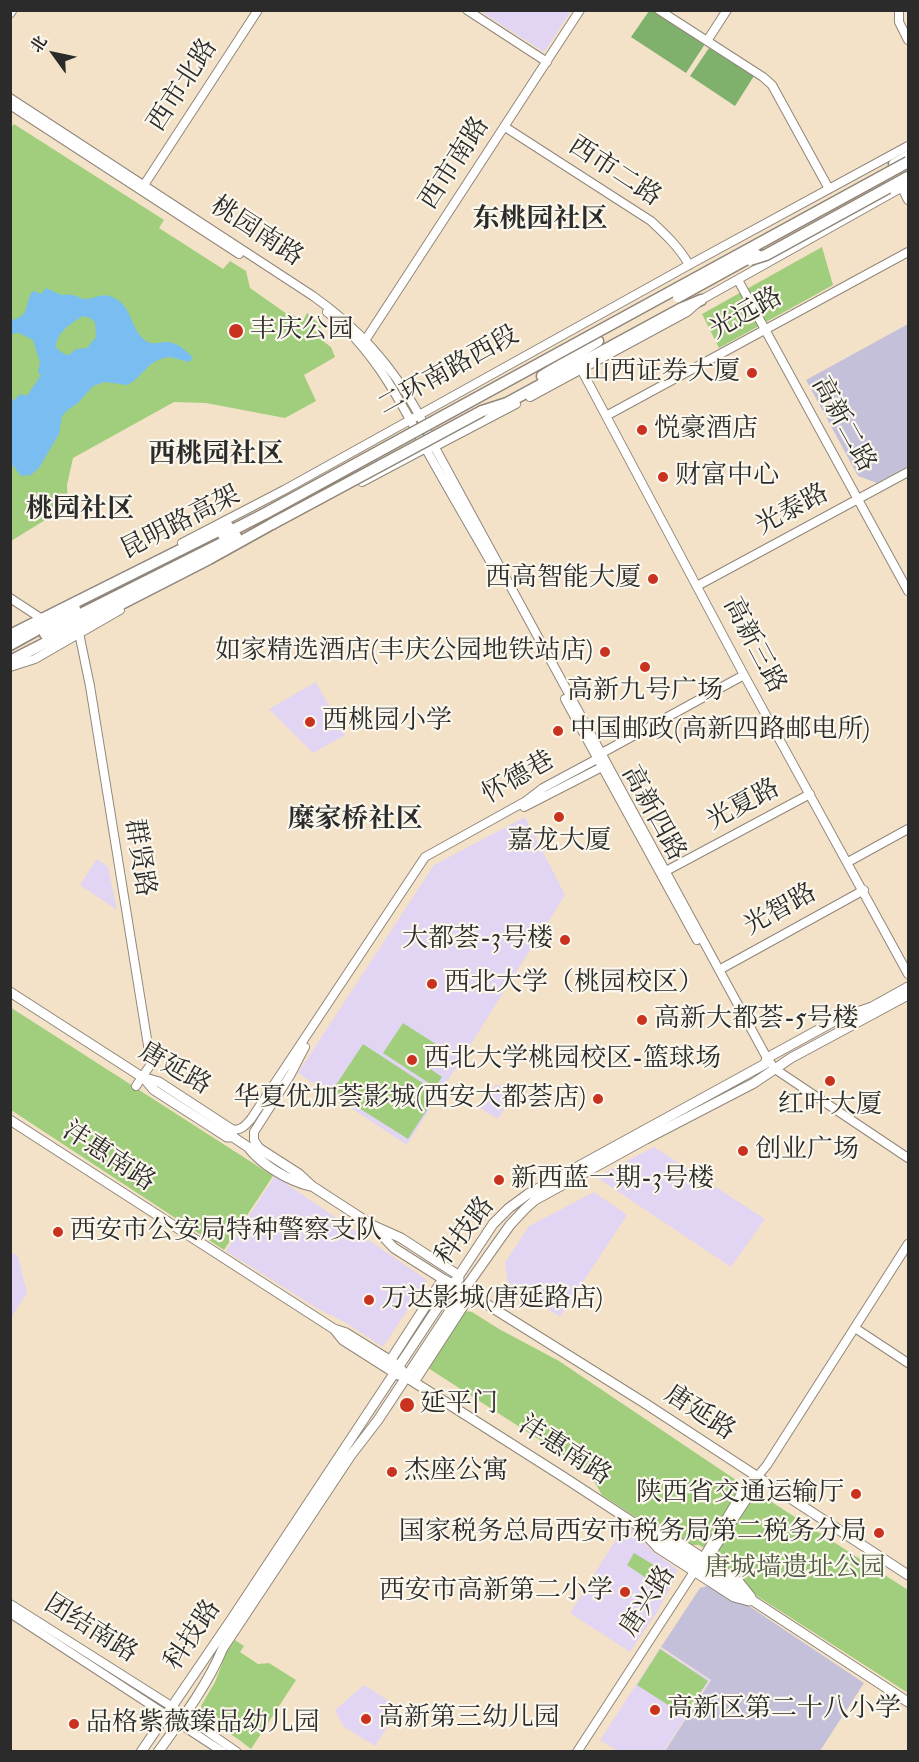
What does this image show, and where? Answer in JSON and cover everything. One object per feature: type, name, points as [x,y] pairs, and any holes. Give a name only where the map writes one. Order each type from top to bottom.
[{"type":"highway","points":[[738,259],[750,241],[909,156]]},
{"type":"highway","name":"二环南路西段","points":[[10,654],[71,619],[269,519],[909,162]]},
{"type":"highway","name":"二环南路西段","points":[[738,259],[909,170]]},
{"type":"highway","points":[[738,259],[766,255],[909,177]]},
{"type":"highway","points":[[482,411],[507,403],[701,300]]},
{"type":"highway","points":[[482,411],[537,380],[596,338]]},
{"type":"highway","name":"二环南路西段","points":[[10,645],[69,612],[266,513],[596,338]]},
{"type":"highway","name":"昆明路高架","points":[[10,634],[211,535],[561,348],[596,338]]},
{"type":"highway","name":"昆明路高架","points":[[10,661],[209,559],[482,411]]},
{"type":"main road","name":"科技路","points":[[141,1752],[257,1581],[448,1282],[458,1275],[486,1233],[517,1201],[840,1018],[872,1007],[909,987]]},
{"type":"main road","name":"唐延路","points":[[10,992],[142,1077],[154,1090],[227,1137],[232,1133],[248,1147],[260,1149],[372,1225],[401,1238],[458,1275]]},
{"type":"main road","name":"科技路","points":[[158,1752],[185,1715],[213,1670],[223,1648],[351,1455],[410,1380],[510,1225],[535,1200],[754,1083],[791,1058],[909,996]]},
{"type":"main road","name":"沣惠南路","points":[[10,1120],[334,1329],[346,1333],[394,1364],[410,1380],[909,1702]]},
{"type":"main road","points":[[248,1147],[255,1156],[294,1182],[312,1186]]},
{"type":"main road","name":"唐延路","points":[[372,1225],[394,1248],[643,1402],[909,1575]]},
{"type":"main road","points":[[458,1275],[468,1292]]},
{"type":"street","name":"西市北路","points":[[144,185],[258,10]]},
{"type":"street","points":[[467,10],[547,62]]},
{"type":"street","name":"西市南路","points":[[366,339],[580,10]]},
{"type":"street","points":[[659,10],[772,84],[829,189]]},
{"type":"street","points":[[707,41],[727,10]]},
{"type":"street","points":[[899,10],[899,22],[909,40]]},
{"type":"street","name":"桃园南路","points":[[10,98],[335,311],[366,339],[391,369],[430,448]]},
{"type":"street","name":"桃园南路","points":[[10,105],[317,304],[360,342],[415,416]]},
{"type":"street","name":"西市二路","points":[[505,127],[651,221],[685,257],[689,265]]},
{"type":"street","name":"二环南路西段","points":[[10,634],[264,500],[909,146]]},
{"type":"street","points":[[10,667],[35,659],[293,517],[581,369],[687,312],[701,300],[905,186],[909,200]]},
{"type":"street","name":"光远路","points":[[606,416],[909,252]]},
{"type":"street","name":"高新二路","points":[[740,279],[909,580]]},
{"type":"street","name":"高新三路","points":[[581,369],[744,675],[909,974]]},
{"type":"street","name":"高新四路","points":[[430,448],[766,1061],[909,1158]]},
{"type":"street","name":"光泰路","points":[[697,586],[909,472]]},
{"type":"street","name":"高新二路","points":[[861,498],[909,591]]},
{"type":"street","points":[[10,598],[37,619]]},
{"type":"street","points":[[10,605],[37,619]]},
{"type":"street","name":"群贤路","points":[[79,633],[90,686],[151,1064],[136,1086]]},
{"type":"street","points":[[600,759],[744,675]]},
{"type":"street","name":"高新四路","points":[[600,759],[666,872],[766,1061]]},
{"type":"street","name":"怀德巷","points":[[232,1133],[234,1130],[241,1129],[251,1119],[425,857],[526,801],[543,788],[600,759]]},
{"type":"street","name":"怀德巷","points":[[260,1149],[254,1137],[259,1123],[427,860],[600,759]]},
{"type":"street","name":"光夏路","points":[[666,872],[810,794]]},
{"type":"street","points":[[848,862],[909,829]]},
{"type":"street","name":"光智路","points":[[719,970],[864,890]]},
{"type":"street","name":"唐兴路","points":[[583,1752],[700,1566],[706,1550],[742,1492],[766,1465],[909,1244]]},
{"type":"street","points":[[855,1328],[909,1363]]},
{"type":"street","name":"唐兴路","points":[[577,1752],[700,1566]]},
{"type":"street","name":"团结南路","points":[[10,1604],[185,1715],[237,1752]]},
{"type":"street","name":"团结南路","points":[[10,1613],[223,1752]]},
{"type":"shaded area","points":[[480,11],[571,11],[544,52]]},
{"type":"shaded area","points":[[908,324],[908,466],[877,483],[858,476],[806,380]]},
{"type":"shaded area","name":"西桃园小学","points":[[316,682],[345,735],[313,753],[269,709]]},
{"type":"shaded area","name":"西北大学（桃园校区）","points":[[525,817],[565,895],[407,1145],[298,1073],[434,865]]},
{"type":"shaded area","points":[[97,859],[108,867],[117,910],[80,885]]},
{"type":"shaded area","points":[[496,1084],[513,1095],[498,1119],[480,1108]]},
{"type":"shaded area","points":[[654,1147],[765,1219],[731,1267],[596,1177]]},
{"type":"shaded area","points":[[275,1176],[427,1280],[383,1347],[226,1251]]},
{"type":"shaded area","points":[[594,1192],[627,1215],[560,1317],[508,1282],[505,1263],[529,1226]]},
{"type":"shaded area","points":[[11,1252],[18,1256],[27,1293],[11,1318]]},
{"type":"shaded area","name":"西安市高新第二小学","points":[[625,1525],[632,1529],[651,1550],[677,1569],[675,1578],[657,1612],[630,1652],[570,1613]]},
{"type":"shaded area","points":[[711,1585],[752,1608],[864,1683],[820,1751],[665,1751],[711,1680],[661,1647],[700,1588]]},
{"type":"shaded area","name":"高新区第二十八小学","points":[[660,1648],[710,1680],[664,1751],[618,1751],[600,1740]]},
{"type":"shaded area","name":"高新第三幼儿园","points":[[364,1685],[400,1708],[375,1746],[344,1727],[335,1710]]},
{"type":"green space","points":[[649,11],[654,11],[705,44],[686,73],[631,37]]},
{"type":"green space","points":[[709,48],[754,76],[735,106],[690,76]]},
{"type":"green space","name":"丰庆公园","points":[[14,124],[164,220],[159,228],[223,269],[230,261],[246,271],[250,288],[287,314],[288,312],[303,321],[307,313],[322,326],[315,335],[331,347],[335,357],[304,375],[316,401],[285,418],[206,403],[174,402],[73,458],[67,485],[68,506],[11,541],[10,129]]},
{"type":"green space","points":[[822,247],[833,285],[719,348],[702,314]]},
{"type":"green space","points":[[10,1007],[273,1176],[224,1250],[11,1110]]},
{"type":"green space","name":"西北大学桃园校区-篮球场","points":[[403,1023],[439,1046],[426,1066],[442,1077],[435,1087],[383,1053]]},
{"type":"green space","points":[[363,1044],[438,1093],[408,1139],[332,1091]]},
{"type":"green space","name":"唐城墙遗址公园","points":[[465,1311],[472,1312],[559,1361],[736,1480],[737,1488],[756,1500],[767,1499],[908,1590],[908,1693],[757,1596],[742,1578],[722,1565],[720,1557],[699,1545],[691,1545],[670,1532],[640,1520],[602,1495],[588,1471],[428,1368]]},
{"type":"green space","points":[[634,1553],[657,1567],[649,1580],[627,1565]]},
{"type":"green space","points":[[235,1640],[244,1646],[240,1652],[258,1664],[269,1663],[296,1680],[251,1749],[203,1716],[201,1706],[215,1682],[227,1651]]},
{"type":"green space","points":[[660,1649],[708,1681],[685,1716],[637,1685]]},
{"type":"water","points":[[46,288],[83,299],[106,295],[114,298],[124,305],[135,328],[148,342],[174,343],[193,358],[189,362],[170,357],[160,359],[127,385],[105,382],[93,386],[62,416],[59,434],[39,468],[31,475],[21,476],[11,463],[11,402],[21,394],[27,396],[41,375],[38,372],[40,362],[33,340],[19,333],[11,334],[11,320],[24,314],[32,292],[41,294]],"holes":[[[83,316],[95,322],[96,337],[87,348],[76,349],[69,355],[56,348],[58,338],[65,329]]]},
{"type":"place","name":"丰庆公园","points":[[236,331]]},
{"type":"place","name":"山西证券大厦","points":[[752,373]]},
{"type":"place","name":"悦豪酒店","points":[[642,430]]},
{"type":"place","name":"财富中心","points":[[663,477]]},
{"type":"place","name":"西高智能大厦","points":[[653,579]]},
{"type":"place","name":"如家精选酒店(丰庆公园地铁站店)","points":[[605,652]]},
{"type":"place","name":"高新九号广场","points":[[645,667]]},
{"type":"place","name":"西桃园小学","points":[[310,722]]},
{"type":"place","name":"中国邮政(高新四路邮电所)","points":[[558,731]]},
{"type":"place","name":"嘉龙大厦","points":[[559,817]]},
{"type":"place","name":"大都荟-3号楼","points":[[565,940]]},
{"type":"place","name":"西北大学（桃园校区）","points":[[432,984]]},
{"type":"place","name":"高新大都荟-5号楼","points":[[642,1020]]},
{"type":"place","name":"西北大学桃园校区-篮球场","points":[[412,1060]]},
{"type":"place","name":"红叶大厦","points":[[830,1081]]},
{"type":"place","name":"华夏优加荟影城(西安大都荟店)","points":[[598,1099]]},
{"type":"place","name":"创业广场","points":[[743,1151]]},
{"type":"place","name":"新西蓝一期-3号楼","points":[[499,1180]]},
{"type":"place","name":"西安市公安局特种警察支队","points":[[58,1232]]},
{"type":"place","name":"万达影城(唐延路店)","points":[[369,1300]]},
{"type":"place","name":"延平门","points":[[407,1405]]},
{"type":"place","name":"杰座公寓","points":[[392,1472]]},
{"type":"place","name":"陕西省交通运输厅","points":[[856,1494]]},
{"type":"place","name":"国家税务总局西安市税务局第二税务分局","points":[[879,1533]]},
{"type":"place","name":"西安市高新第二小学","points":[[625,1592]]},
{"type":"place","name":"高新区第二十八小学","points":[[655,1710]]},
{"type":"place","name":"高新第三幼儿园","points":[[366,1719]]},
{"type":"place","name":"品格紫薇臻品幼儿园","points":[[74,1724]]},
{"type":"district","name":"东桃园社区","points":[[540,221]]},
{"type":"district","name":"西桃园社区","points":[[216,456]]},
{"type":"district","name":"桃园社区","points":[[80,511]]},
{"type":"district","name":"糜家桥社区","points":[[355,821]]}]
